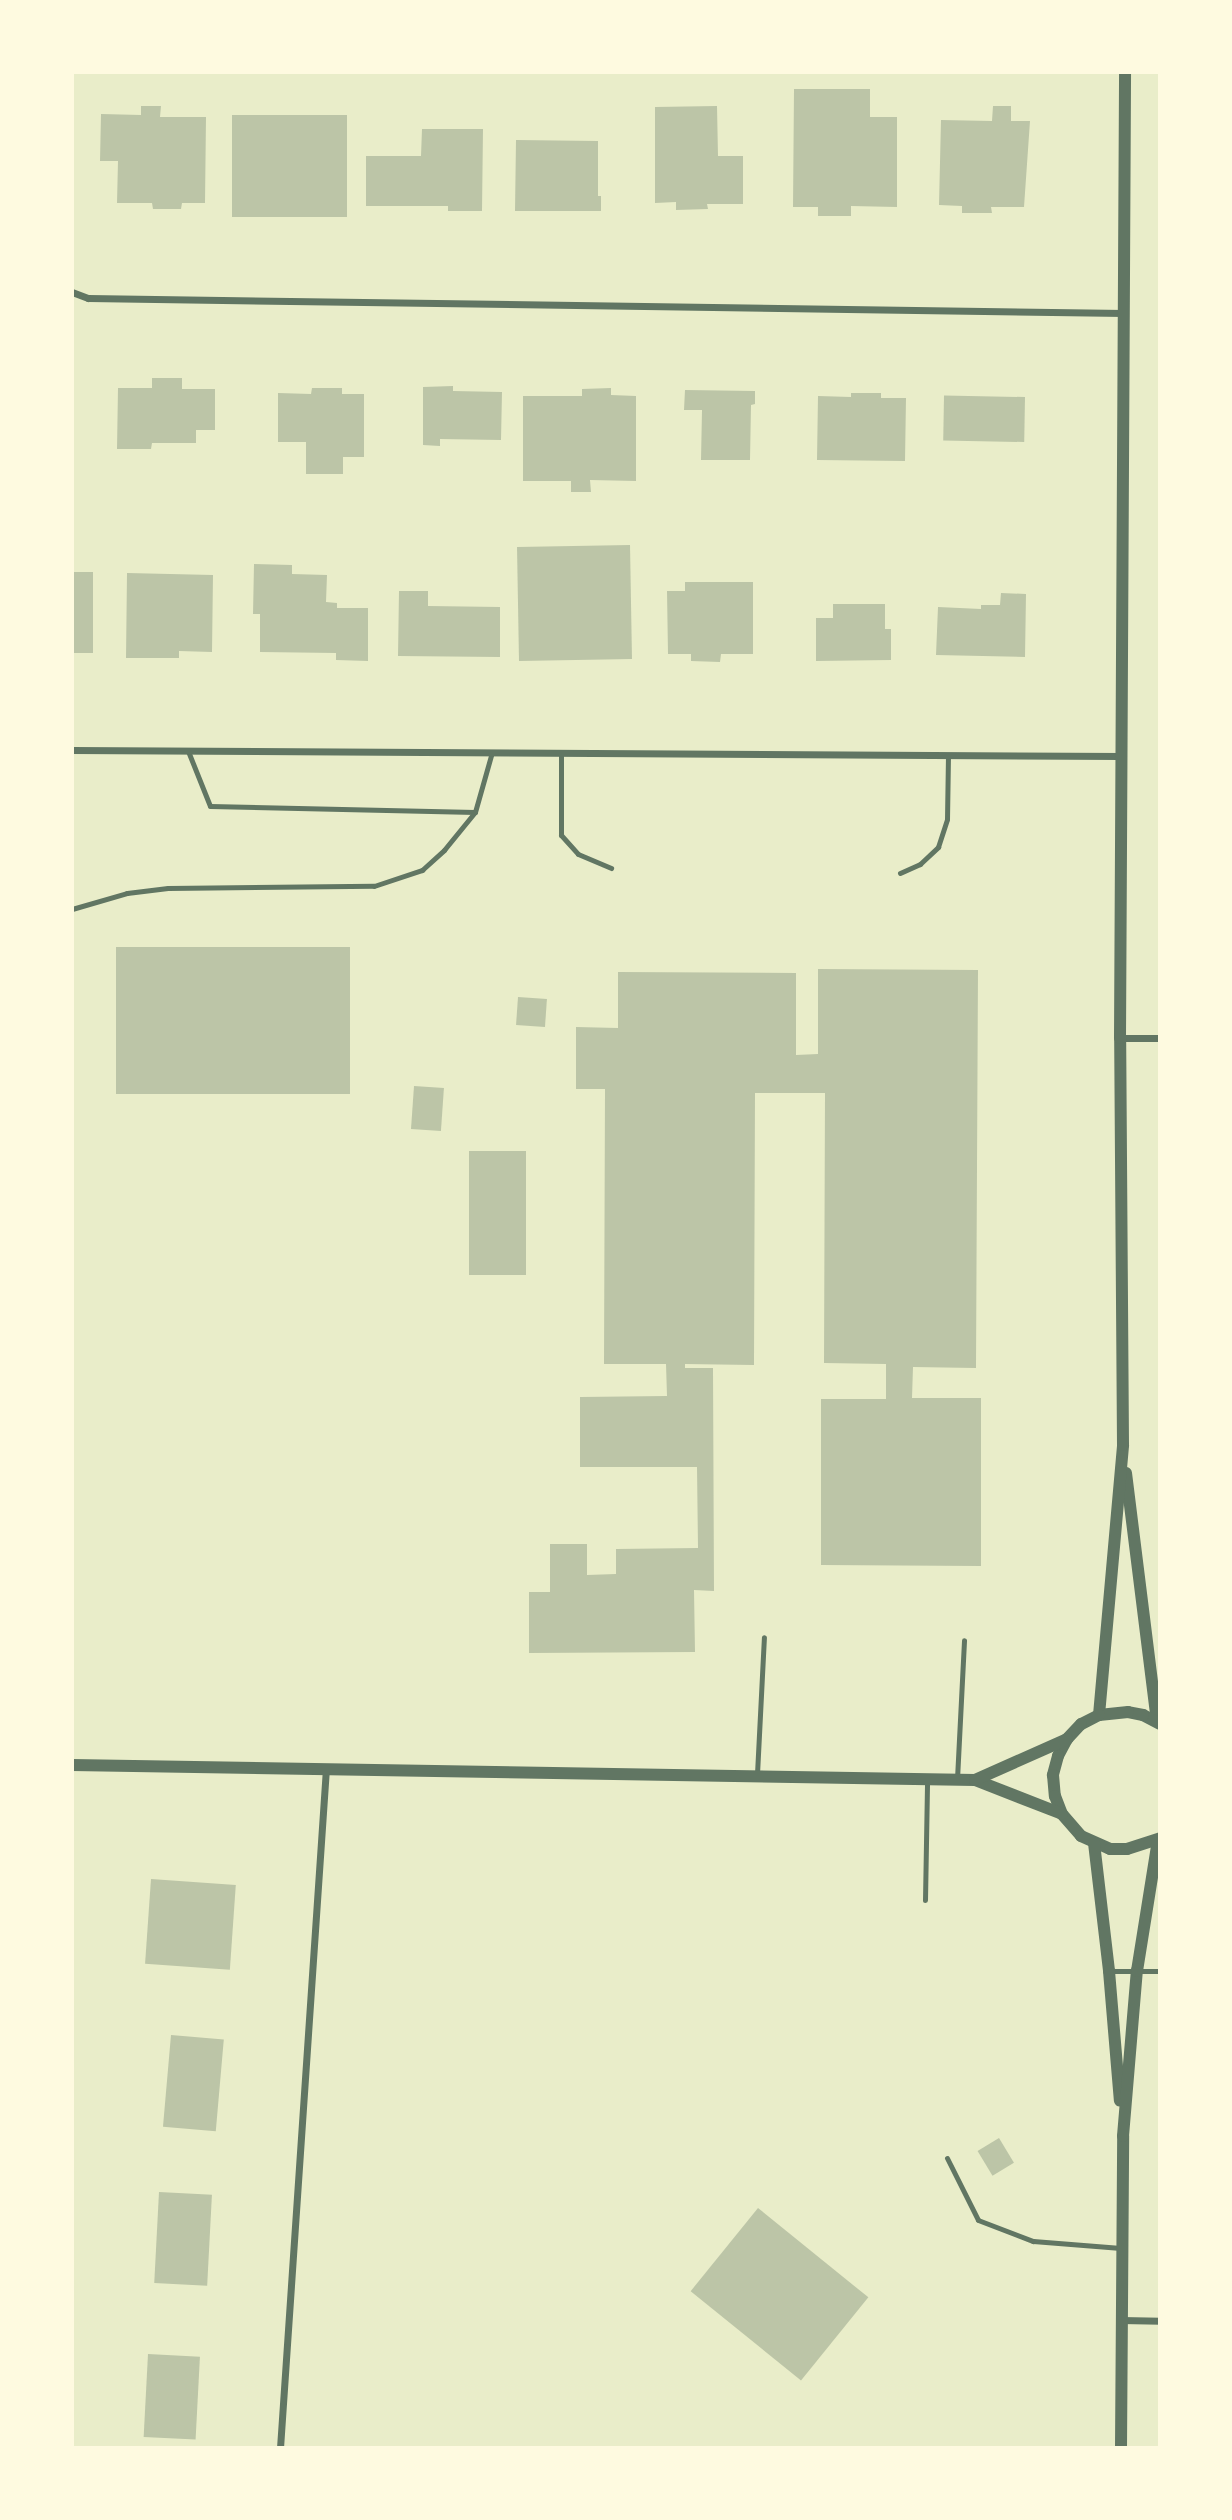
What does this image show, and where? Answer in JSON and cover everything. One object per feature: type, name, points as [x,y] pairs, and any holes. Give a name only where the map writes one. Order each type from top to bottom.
[{"type":"street","points":[[1099,1715],[1122,1445],[1120,1038],[1125,72]]},
{"type":"street","points":[[72,292],[88,298],[1124,313]]},
{"type":"street","points":[[72,750],[1121,756]]},
{"type":"street","points":[[1120,1038],[1160,1038]]},
{"type":"street","points":[[1121,2448],[1123,2136],[1137,1971],[1159,1839],[1127,1849],[1110,1849],[1094,1843],[1070,1826],[1062,1814],[1055,1796],[1053,1775],[1058,1756],[1067,1739],[1081,1724],[1099,1715],[1128,1712],[1158,1722],[1122,1445]]},
{"type":"street","points":[[975,1780],[1067,1739]]},
{"type":"street","points":[[72,1765],[957,1779],[975,1780],[1062,1814]]},
{"type":"street","points":[[280,2448],[326,1767]]},
{"type":"street","points":[[1094,1843],[1109,1971],[1123,2136]]},
{"type":"street","points":[[1121,2320],[1160,2321]]},
{"type":"lane","points":[[188,751],[210,806],[475,812]]},
{"type":"lane","points":[[72,909],[127,893],[168,888],[373,886],[422,870],[444,850],[475,812],[492,752]]},
{"type":"lane","points":[[561,753],[561,835],[578,854],[611,868]]},
{"type":"lane","points":[[900,873],[920,864],[938,847],[947,819],[948,755]]},
{"type":"lane","points":[[757,1774],[764,1637]]},
{"type":"lane","points":[[957,1779],[964,1640]]},
{"type":"lane","points":[[925,1900],[927,1778]]},
{"type":"lane","points":[[1109,1971],[1160,1971]]},
{"type":"lane","points":[[947,2158],[978,2220],[1033,2241],[1121,2248]]},
{"type":"building","points":[[794,89],[870,89],[870,117],[897,117],[897,207],[851,206],[851,216],[818,216],[818,207],[793,207]]},
{"type":"building","points":[[141,106],[161,106],[160,117],[206,117],[205,203],[182,203],[181,209],[153,209],[152,203],[117,203],[118,161],[100,161],[101,114],[141,115]]},
{"type":"building","points":[[717,106],[718,156],[743,156],[743,204],[707,204],[708,209],[676,210],[676,202],[655,203],[655,107]]},
{"type":"building","points":[[993,106],[1011,106],[1011,121],[1030,121],[1024,207],[991,207],[992,213],[962,213],[962,206],[939,205],[941,120],[992,121]]},
{"type":"building","points":[[232,115],[347,115],[347,217],[232,217]]},
{"type":"building","points":[[422,129],[483,129],[482,211],[448,211],[448,206],[366,206],[366,156],[421,156]]},
{"type":"building","points":[[516,140],[598,141],[598,196],[601,196],[601,211],[515,211]]},
{"type":"building","points":[[152,378],[182,378],[182,389],[215,389],[215,430],[196,430],[196,443],[152,443],[151,449],[117,449],[118,388],[152,388]]},
{"type":"building","points":[[453,386],[453,391],[502,392],[501,440],[440,439],[440,446],[423,445],[423,387]]},
{"type":"building","points":[[312,388],[342,388],[342,394],[364,394],[364,457],[343,457],[343,474],[306,474],[306,442],[278,442],[278,393],[311,394]]},
{"type":"building","points":[[611,388],[611,395],[636,396],[636,481],[590,480],[591,492],[571,492],[571,481],[523,481],[523,396],[582,396],[582,389]]},
{"type":"building","points":[[685,390],[755,391],[755,404],[751,405],[750,460],[701,460],[702,410],[684,410]]},
{"type":"building","points":[[851,393],[881,393],[881,398],[906,398],[905,461],[817,460],[818,396],[851,397]]},
{"type":"building","points":[[944,396],[1025,397],[1024,442],[943,441]]},
{"type":"building","points":[[630,545],[632,659],[519,661],[517,547]]},
{"type":"building","points":[[254,564],[292,565],[292,574],[327,575],[326,602],[337,603],[337,608],[368,608],[368,661],[336,660],[336,653],[260,652],[260,614],[253,614]]},
{"type":"building","points":[[72,572],[93,572],[93,653],[72,653]]},
{"type":"building","points":[[127,573],[213,575],[212,652],[179,651],[179,658],[126,658]]},
{"type":"building","points":[[685,582],[753,582],[753,654],[721,654],[720,662],[691,661],[691,654],[668,654],[667,591],[685,591]]},
{"type":"building","points":[[399,591],[428,591],[428,606],[500,607],[500,657],[398,656]]},
{"type":"building","points":[[1001,593],[1026,594],[1025,657],[936,655],[938,607],[981,609],[981,605],[1000,605]]},
{"type":"building","points":[[833,604],[885,604],[885,629],[891,629],[891,660],[816,661],[816,618],[833,618]]},
{"type":"building","points":[[116,947],[350,947],[350,1094],[116,1094]]},
{"type":"building","points":[[818,969],[978,970],[976,1368],[913,1367],[912,1398],[981,1398],[981,1566],[821,1565],[821,1399],[886,1399],[886,1364],[824,1363],[825,1093],[755,1093],[754,1365],[685,1364],[685,1368],[713,1368],[714,1591],[694,1590],[695,1652],[529,1653],[529,1592],[550,1592],[550,1544],[587,1544],[587,1575],[616,1574],[616,1549],[698,1548],[697,1467],[580,1467],[580,1397],[667,1396],[666,1364],[604,1364],[605,1089],[576,1089],[576,1027],[618,1028],[618,972],[796,973],[796,1055],[818,1054]]},
{"type":"building","points":[[518,997],[547,999],[545,1027],[516,1025]]},
{"type":"building","points":[[414,1086],[444,1088],[441,1131],[411,1129]]},
{"type":"building","points":[[469,1151],[526,1151],[526,1275],[469,1275]]},
{"type":"building","points":[[151,1879],[236,1885],[230,1970],[145,1964]]},
{"type":"building","points":[[171,2035],[224,2040],[216,2131],[163,2127]]},
{"type":"building","points":[[999,2138],[1014,2163],[993,2176],[978,2151]]},
{"type":"building","points":[[159,2192],[212,2195],[207,2286],[154,2283]]},
{"type":"building","points":[[758,2208],[868,2297],[801,2381],[691,2291]]},
{"type":"building","points":[[148,2354],[200,2357],[196,2440],[144,2437]]}]
